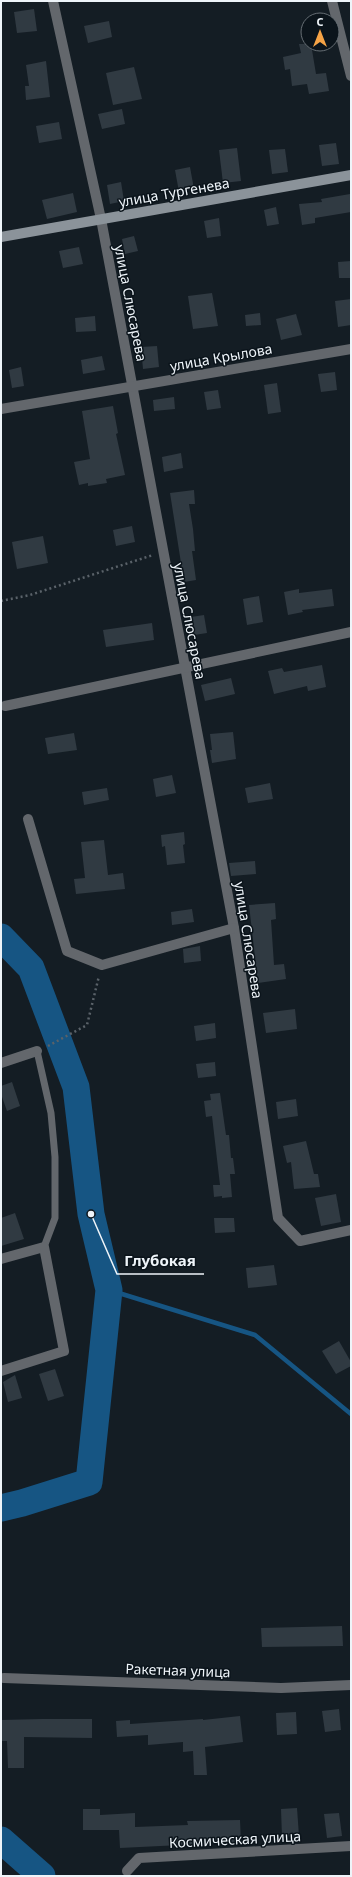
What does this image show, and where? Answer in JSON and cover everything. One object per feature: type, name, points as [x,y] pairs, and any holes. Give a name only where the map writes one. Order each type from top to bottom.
[{"type":"main road","name":"улица Тургенева","points":[[1,237],[351,174]]},
{"type":"street","name":"улица Слюсарева","points":[[53,1],[101,219],[234,928],[278,1218],[300,1241],[351,1230]]},
{"type":"street","points":[[332,1],[351,76]]},
{"type":"street","name":"улица Крылова","points":[[1,409],[351,349]]},
{"type":"street","points":[[5,706],[351,632]]},
{"type":"street","points":[[28,819],[67,951],[102,964],[234,928]]},
{"type":"street","points":[[1,1063],[36,1051]]},
{"type":"street","points":[[1,1259],[44,1247],[64,1351],[1,1371]]},
{"type":"street","name":"Ракетная улица","points":[[4,1678],[281,1688],[351,1685]]},
{"type":"street","name":"Космическая улица","points":[[126,1871],[139,1858],[351,1846]]},
{"type":"lane","points":[[36,1051],[51,1112],[55,1157],[55,1218],[44,1247]]},
{"type":"path","points":[[1,601],[30,595],[163,552]]},
{"type":"path","points":[[36,1051],[87,1025],[102,964]]},
{"type":"building","points":[[34,9],[37,31],[17,33],[14,12]]},
{"type":"building","points":[[109,21],[112,37],[88,43],[84,26]]},
{"type":"building","points":[[312,52],[316,74],[326,73],[329,91],[309,94],[307,84],[292,86],[290,69],[285,70],[283,57]]},
{"type":"building","points":[[46,61],[50,97],[26,100],[25,86],[29,86],[26,65]]},
{"type":"building","points":[[134,67],[142,99],[113,105],[106,73]]},
{"type":"building","points":[[122,109],[125,124],[102,129],[98,114]]},
{"type":"building","points":[[59,122],[62,139],[39,143],[36,126]]},
{"type":"building","points":[[336,143],[339,164],[322,166],[319,145]]},
{"type":"building","points":[[237,148],[241,181],[223,183],[219,150]]},
{"type":"building","points":[[285,149],[288,172],[272,174],[269,150]]},
{"type":"building","points":[[190,167],[194,189],[179,192],[175,170]]},
{"type":"building","points":[[121,182],[124,201],[110,204],[107,185]]},
{"type":"building","points":[[73,193],[77,212],[47,219],[42,200]]},
{"type":"building","points":[[350,194],[351,212],[315,218],[315,223],[302,225],[299,204],[322,202],[321,199]]},
{"type":"building","points":[[276,207],[279,224],[267,226],[264,210]]},
{"type":"building","points":[[219,218],[221,236],[207,238],[204,221]]},
{"type":"building","points":[[134,236],[138,251],[125,254],[122,239]]},
{"type":"building","points":[[79,247],[83,264],[63,268],[59,251]]},
{"type":"building","points":[[351,261],[351,278],[339,278],[338,262]]},
{"type":"building","points":[[212,293],[218,326],[193,329],[188,296]]},
{"type":"building","points":[[351,299],[351,325],[338,327],[335,301]]},
{"type":"building","points":[[260,313],[261,325],[246,326],[245,315]]},
{"type":"building","points":[[296,314],[302,335],[281,340],[276,319]]},
{"type":"building","points":[[95,316],[96,331],[76,332],[75,318]]},
{"type":"building","points":[[157,346],[159,367],[143,369],[141,347]]},
{"type":"building","points":[[102,356],[105,370],[83,374],[81,360]]},
{"type":"building","points":[[21,367],[24,386],[12,388],[9,370]]},
{"type":"building","points":[[335,372],[337,390],[321,392],[318,374]]},
{"type":"building","points":[[277,383],[281,412],[268,414],[264,385]]},
{"type":"building","points":[[218,390],[221,408],[207,410],[204,392]]},
{"type":"building","points":[[174,397],[175,409],[154,411],[153,400]]},
{"type":"building","points":[[113,406],[118,433],[116,434],[125,475],[106,479],[107,483],[88,486],[88,483],[79,485],[74,462],[90,459],[82,411]]},
{"type":"building","points":[[181,453],[183,468],[164,472],[162,457]]},
{"type":"building","points":[[194,490],[195,504],[189,504],[193,529],[195,551],[192,551],[196,580],[184,582],[170,493]]},
{"type":"building","points":[[132,526],[135,542],[116,546],[113,530]]},
{"type":"building","points":[[43,536],[48,563],[17,569],[12,542]]},
{"type":"building","points":[[299,589],[299,593],[332,589],[334,606],[302,610],[303,612],[288,615],[284,592]]},
{"type":"building","points":[[259,596],[263,622],[247,625],[243,599]]},
{"type":"building","points":[[204,615],[207,633],[194,635],[191,617]]},
{"type":"building","points":[[152,623],[154,640],[106,647],[103,630]]},
{"type":"building","points":[[322,665],[326,687],[308,691],[307,686],[274,694],[268,671],[282,668],[284,672]]},
{"type":"building","points":[[231,678],[235,694],[205,701],[201,685]]},
{"type":"building","points":[[233,732],[236,759],[212,763],[210,734]]},
{"type":"building","points":[[74,733],[77,750],[48,754],[45,738]]},
{"type":"building","points":[[172,775],[176,793],[156,797],[153,779]]},
{"type":"building","points":[[270,783],[273,799],[248,803],[245,788]]},
{"type":"building","points":[[107,788],[109,800],[84,805],[82,792]]},
{"type":"building","points":[[184,832],[185,844],[183,845],[185,863],[167,865],[165,846],[162,847],[161,835]]},
{"type":"building","points":[[104,840],[108,875],[123,873],[125,889],[76,894],[74,879],[85,878],[81,842]]},
{"type":"building","points":[[255,861],[256,874],[231,876],[229,863]]},
{"type":"building","points":[[275,903],[276,919],[271,920],[274,965],[284,964],[286,979],[258,983],[249,905]]},
{"type":"building","points":[[192,909],[194,922],[172,925],[171,912]]},
{"type":"building","points":[[200,946],[201,961],[184,963],[183,949]]},
{"type":"building","points":[[295,1009],[297,1029],[266,1033],[263,1013]]},
{"type":"building","points":[[215,1023],[216,1038],[196,1041],[194,1026]]},
{"type":"building","points":[[215,1062],[216,1076],[198,1078],[196,1064]]},
{"type":"building","points":[[12,1082],[20,1106],[7,1111],[1,1094],[1,1086]]},
{"type":"building","points":[[220,1093],[226,1135],[229,1135],[231,1158],[233,1158],[235,1174],[230,1174],[232,1197],[222,1198],[222,1196],[214,1197],[213,1185],[220,1185],[212,1116],[206,1117],[204,1101],[211,1100],[210,1094]]},
{"type":"building","points":[[296,1099],[298,1116],[278,1119],[276,1102]]},
{"type":"building","points":[[306,1141],[314,1174],[318,1174],[320,1187],[294,1189],[291,1162],[287,1163],[283,1146]]},
{"type":"building","points":[[336,1194],[341,1222],[321,1226],[315,1198]]},
{"type":"building","points":[[15,1213],[24,1239],[1,1246],[1,1218]]},
{"type":"building","points":[[214,1218],[234,1218],[235,1232],[215,1233]]},
{"type":"building","points":[[274,1265],[277,1285],[248,1288],[246,1268]]},
{"type":"building","points":[[339,1341],[351,1362],[351,1366],[336,1374],[322,1351]]},
{"type":"building","points":[[55,1369],[64,1396],[48,1401],[39,1374]]},
{"type":"building","points":[[15,1375],[22,1398],[8,1402],[3,1382]]},
{"type":"building","points":[[342,1626],[343,1646],[262,1647],[261,1628]]},
{"type":"building","points":[[339,1709],[341,1730],[325,1732],[322,1711]]},
{"type":"building","points":[[296,1712],[297,1734],[277,1735],[276,1713]]},
{"type":"building","points":[[240,1716],[243,1742],[205,1747],[207,1775],[194,1775],[193,1751],[183,1752],[183,1742],[148,1745],[148,1735],[117,1737],[116,1721],[130,1720],[130,1724],[203,1720]]},
{"type":"building","points":[[92,1719],[92,1738],[24,1737],[24,1768],[8,1768],[7,1741],[1,1741],[1,1720]]},
{"type":"building","points":[[297,1808],[299,1836],[282,1837],[281,1809]]},
{"type":"building","points":[[83,1809],[100,1809],[100,1815],[135,1813],[135,1827],[188,1825],[187,1821],[240,1820],[241,1842],[120,1848],[119,1830],[83,1830]]},
{"type":"building","points":[[339,1813],[342,1836],[327,1838],[324,1814]]},
{"type":"waterway","points":[[1,937],[31,968],[76,1087],[91,1214],[109,1290],[89,1482],[1,1508]]},
{"type":"waterway","points":[[109,1290],[255,1335],[351,1414]]},
{"type":"waterway","points":[[1,1840],[42,1876]]},
{"type":"place","name":"Глубокая","points":[[91,1214]]}]
